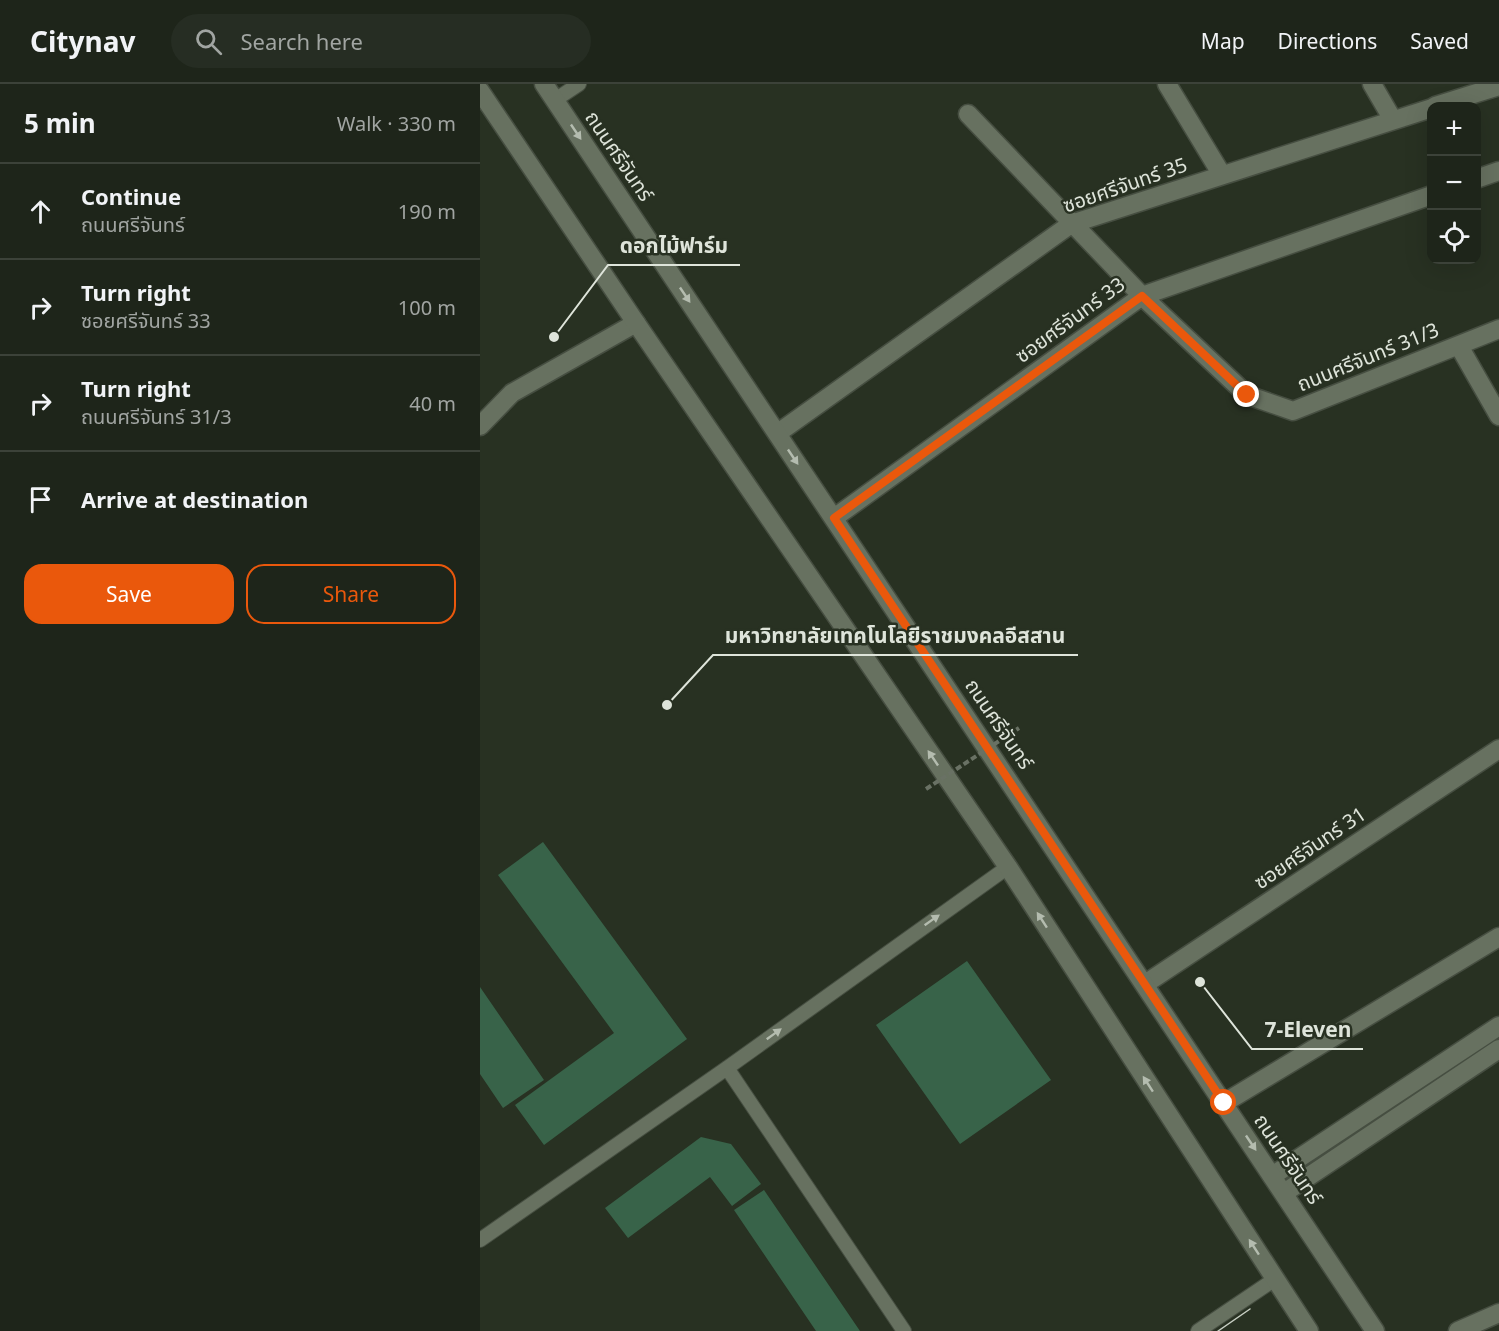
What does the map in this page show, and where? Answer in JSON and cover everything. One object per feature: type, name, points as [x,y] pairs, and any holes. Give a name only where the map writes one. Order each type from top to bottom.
[{"type":"street","name":"ถนนศรีจันทร์","points":[[544,84],[1375,1331]]},
{"type":"street","points":[[1167,84],[1222,175]]},
{"type":"street","points":[[1372,84],[1394,120]]},
{"type":"street","name":"ซอยศรีจันทร์ 35","points":[[1449,102],[1499,86]]},
{"type":"street","points":[[480,91],[1008,867],[1310,1331]]},
{"type":"street","name":"ซอยศรีจันทร์ 35","points":[[778,433],[1071,224],[1427,109]]},
{"type":"street","name":"ถนนศรีจันทร์ 31/3","points":[[968,114],[1142,296],[1247,395],[1293,411],[1499,329]]},
{"type":"street","points":[[1481,177],[1499,171]]},
{"type":"street","name":"ซอยศรีจันทร์ 33","points":[[834,518],[1142,296],[1427,196]]},
{"type":"street","points":[[480,426],[512,393],[636,323]]},
{"type":"street","points":[[1459,346],[1499,416]]},
{"type":"street","name":"ซอยศรีจันทร์ 31","points":[[1145,984],[1499,749]]},
{"type":"street","points":[[1224,1103],[1499,937]]},
{"type":"street","points":[[1272,1176],[1499,1026]]},
{"type":"street","points":[[1284,1193],[1499,1049]]},
{"type":"street","points":[[1458,1331],[1499,1313]]},
{"type":"lane","points":[[555,100],[579,84]]},
{"type":"lane","points":[[480,1240],[727,1068],[1008,867]]},
{"type":"lane","points":[[727,1068],[904,1331]]},
{"type":"lane","points":[[1198,1331],[1275,1279]]},
{"type":"path","points":[[926,789],[1020,728]]},
{"type":"building","points":[[543,842],[687,1039],[544,1145],[515,1105],[614,1033],[498,875]]},
{"type":"building","points":[[967,961],[1051,1080],[960,1144],[876,1025]]},
{"type":"building","points":[[480,987],[544,1080],[503,1108],[480,1074]]},
{"type":"building","points":[[701,1137],[731,1144],[761,1184],[732,1206],[710,1177],[628,1238],[605,1208]]},
{"type":"building","points":[[764,1190],[860,1331],[816,1331],[734,1210]]},
{"type":"tram line","points":[[1218,1331],[1250,1309]]},
{"type":"place","name":"ดอกไม้ฟาร์ม","points":[[554,337]]},
{"type":"place","name":"มหาวิทยาลัยเทคโนโลยีราชมงคลอีสสาน","points":[[667,705]]},
{"type":"place","name":"7-Eleven","points":[[1200,982]]},
{"type":"route","points":[[1224,1103],[834,518],[1142,296],[1247,395]]}]
